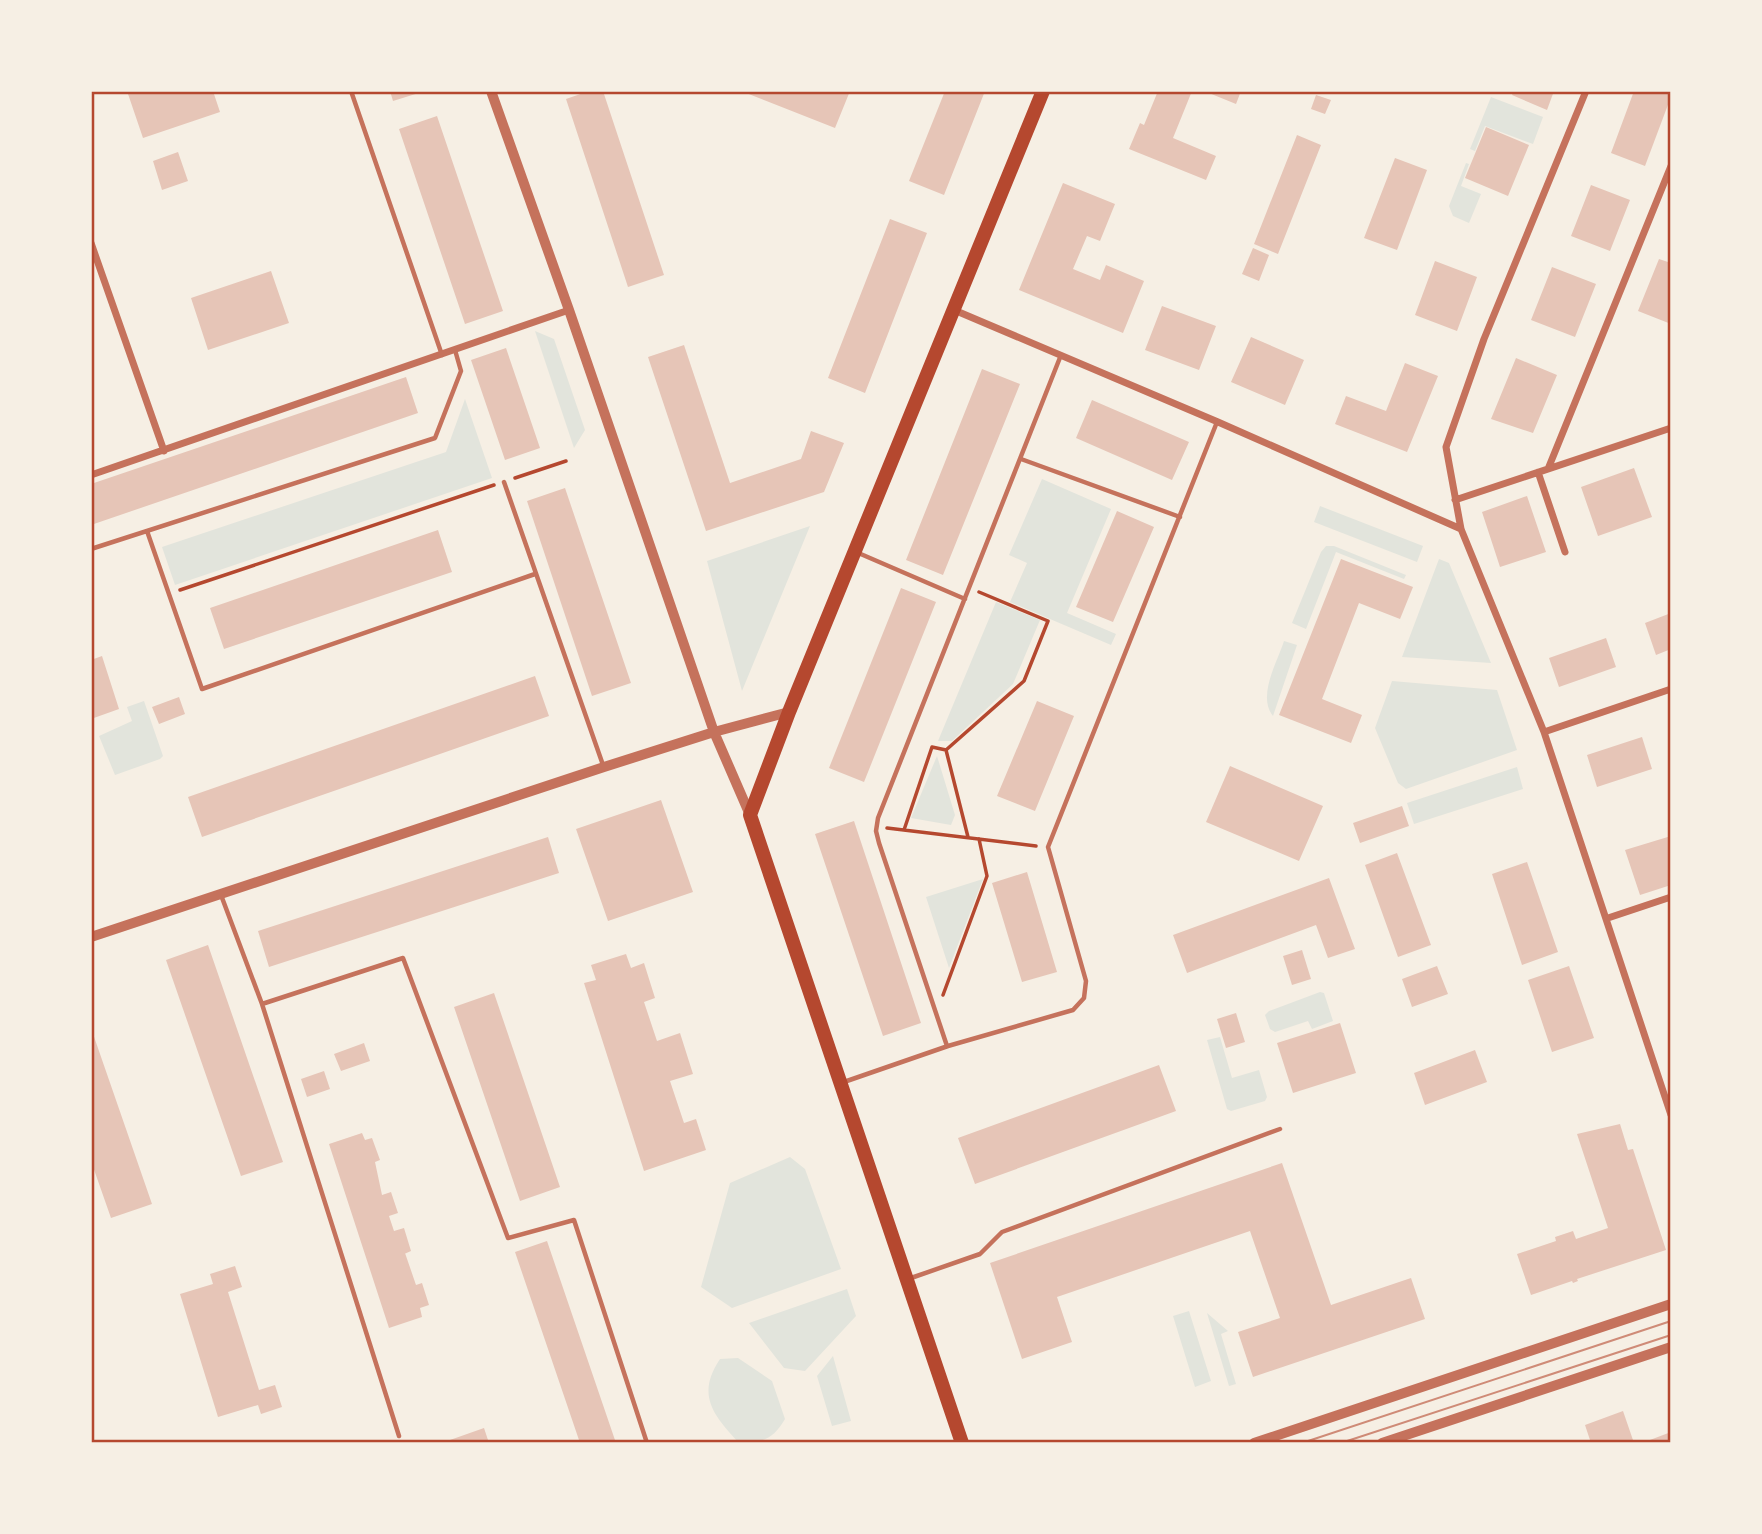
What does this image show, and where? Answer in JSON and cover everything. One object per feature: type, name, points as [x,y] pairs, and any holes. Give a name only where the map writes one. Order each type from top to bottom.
[{"type":"main road","points":[[962,1443],[750,815],[789,712],[1043,91]]},
{"type":"street","points":[[491,91],[714,732],[750,815]]},
{"type":"street","points":[[1586,91],[1484,339],[1446,447],[1461,529],[1544,732],[1608,918],[1671,1115]]},
{"type":"street","points":[[1548,469],[1671,166]]},
{"type":"street","points":[[91,243],[164,451]]},
{"type":"street","points":[[91,475],[569,310]]},
{"type":"street","points":[[954,310],[1461,529]]},
{"type":"street","points":[[1455,500],[1671,428]]},
{"type":"street","points":[[1538,472],[1565,551]]},
{"type":"street","points":[[1544,732],[1671,689]]},
{"type":"street","points":[[91,937],[604,767],[714,732],[789,712]]},
{"type":"street","points":[[1608,918],[1671,897]]},
{"type":"street","points":[[1254,1443],[1671,1304]]},
{"type":"street","points":[[1382,1443],[1671,1347]]},
{"type":"lane","points":[[351,91],[442,355]]},
{"type":"lane","points":[[91,550],[435,438],[461,371],[455,350]]},
{"type":"lane","points":[[947,1046],[878,843],[878,818],[1061,355]]},
{"type":"lane","points":[[841,1083],[947,1046],[1073,1010],[1084,999],[1086,981],[1048,847],[1217,422]]},
{"type":"lane","points":[[1021,459],[1180,517]]},
{"type":"lane","points":[[504,482],[604,767]]},
{"type":"lane","points":[[147,531],[202,689],[535,574]]},
{"type":"lane","points":[[856,551],[965,599]]},
{"type":"lane","points":[[220,894],[262,1004],[398,1436]]},
{"type":"lane","points":[[262,1004],[403,958],[508,1238],[574,1220],[647,1443]]},
{"type":"lane","points":[[906,1280],[979,1254],[1002,1232],[1280,1129]]},
{"type":"path","points":[[169,594],[566,461]]},
{"type":"path","points":[[946,750],[1024,681],[1048,621],[970,588]]},
{"type":"path","points":[[904,830],[932,747],[946,750]]},
{"type":"path","points":[[946,750],[968,837]]},
{"type":"path","points":[[877,827],[1048,847]]},
{"type":"path","points":[[936,1013],[987,876],[979,839]]},
{"type":"shaded area","points":[[1491,97],[1543,117],[1533,144],[1485,126],[1475,151],[1470,149]]},
{"type":"shaded area","points":[[1466,163],[1469,164],[1461,186],[1481,194],[1469,223],[1453,216],[1449,206]]},
{"type":"shaded area","points":[[535,331],[554,339],[585,430],[574,448]]},
{"type":"shaded area","points":[[465,399],[492,478],[175,585],[162,547],[446,452]]},
{"type":"shaded area","points":[[1042,479],[1111,509],[1067,613],[1116,634],[1111,645],[1010,602],[1027,563],[1009,555]]},
{"type":"shaded area","points":[[1320,506],[1423,546],[1417,562],[1314,522]]},
{"type":"shaded area","points":[[810,526],[742,691],[707,561]]},
{"type":"shaded area","points":[[1326,546],[1334,546],[1406,575],[1404,579],[1336,552],[1306,629],[1292,623],[1321,552]]},
{"type":"shaded area","points":[[1439,559],[1449,563],[1491,663],[1402,657]]},
{"type":"shaded area","points":[[996,602],[1040,620],[1013,684],[952,741],[938,741]]},
{"type":"shaded area","points":[[1284,641],[1297,645],[1273,716],[1267,699],[1268,689]]},
{"type":"shaded area","points":[[1392,681],[1497,690],[1517,750],[1406,789],[1398,783],[1375,728]]},
{"type":"shaded area","points":[[144,701],[163,756],[115,775],[99,736],[132,721],[127,707]]},
{"type":"shaded area","points":[[937,756],[955,815],[951,825],[911,818]]},
{"type":"shaded area","points":[[1517,767],[1523,789],[1414,824],[1407,803]]},
{"type":"shaded area","points":[[983,879],[949,968],[926,897]]},
{"type":"shaded area","points":[[1320,992],[1324,993],[1333,1021],[1312,1029],[1308,1021],[1275,1032],[1270,1029],[1265,1015],[1269,1011]]},
{"type":"shaded area","points":[[1220,1037],[1232,1078],[1259,1070],[1267,1097],[1265,1101],[1231,1111],[1227,1109],[1207,1040]]},
{"type":"shaded area","points":[[790,1157],[805,1169],[841,1269],[732,1308],[701,1287],[730,1183]]},
{"type":"shaded area","points":[[847,1289],[856,1316],[805,1371],[784,1368],[749,1323]]},
{"type":"shaded area","points":[[1189,1311],[1211,1381],[1195,1387],[1173,1316]]},
{"type":"shaded area","points":[[1207,1313],[1228,1331],[1221,1334],[1236,1384],[1229,1386]]},
{"type":"shaded area","points":[[833,1356],[851,1421],[832,1426],[817,1376]]},
{"type":"shaded area","points":[[738,1358],[772,1381],[785,1419],[776,1432],[760,1441],[739,1443],[715,1414],[711,1404],[709,1383],[720,1359]]},
{"type":"building","points":[[127,91],[213,91],[220,112],[143,138]]},
{"type":"building","points":[[390,91],[422,91],[422,92],[393,101]]},
{"type":"building","points":[[589,91],[603,91],[664,275],[628,287],[566,99]]},
{"type":"building","points":[[741,91],[850,91],[835,128]]},
{"type":"building","points":[[945,91],[985,91],[944,195],[909,181]]},
{"type":"building","points":[[1158,91],[1192,91],[1173,138],[1216,156],[1206,180],[1129,149],[1140,123],[1144,125]]},
{"type":"building","points":[[1204,91],[1241,91],[1236,104]]},
{"type":"building","points":[[1514,91],[1554,91],[1547,110],[1512,95]]},
{"type":"building","points":[[1634,91],[1671,91],[1671,103],[1669,102],[1645,166],[1611,153]]},
{"type":"building","points":[[1316,95],[1331,100],[1325,114],[1311,109]]},
{"type":"building","points":[[437,116],[503,311],[465,324],[399,129]]},
{"type":"building","points":[[1486,127],[1529,145],[1508,196],[1465,178]]},
{"type":"building","points":[[1297,135],[1321,145],[1278,254],[1254,244]]},
{"type":"building","points":[[178,152],[188,181],[162,190],[153,161]]},
{"type":"building","points":[[1395,158],[1427,170],[1397,250],[1364,238]]},
{"type":"building","points":[[1063,183],[1115,204],[1100,241],[1087,236],[1073,269],[1100,280],[1106,265],[1144,281],[1123,333],[1019,290]]},
{"type":"building","points":[[1591,185],[1630,200],[1610,251],[1571,236]]},
{"type":"building","points":[[890,219],[927,233],[865,393],[828,378]]},
{"type":"building","points":[[1253,248],[1269,255],[1259,281],[1242,274]]},
{"type":"building","points":[[1659,259],[1671,263],[1671,324],[1638,311]]},
{"type":"building","points":[[1435,261],[1477,277],[1457,331],[1415,315]]},
{"type":"building","points":[[1552,267],[1596,284],[1575,337],[1531,320]]},
{"type":"building","points":[[271,271],[289,323],[208,350],[191,298]]},
{"type":"building","points":[[1162,306],[1216,326],[1199,370],[1145,350]]},
{"type":"building","points":[[1251,337],[1304,360],[1285,405],[1231,382]]},
{"type":"building","points":[[684,345],[730,483],[801,459],[811,431],[844,443],[824,492],[706,531],[648,357]]},
{"type":"building","points":[[506,348],[540,448],[505,460],[471,360]]},
{"type":"building","points":[[1516,358],[1557,375],[1533,433],[1491,419]]},
{"type":"building","points":[[1405,363],[1438,376],[1407,452],[1335,424],[1346,396],[1386,411]]},
{"type":"building","points":[[982,369],[1020,384],[943,575],[906,560]]},
{"type":"building","points":[[406,377],[418,413],[91,525],[91,484]]},
{"type":"building","points":[[1092,400],[1189,442],[1172,480],[1076,438]]},
{"type":"building","points":[[1634,468],[1652,517],[1598,536],[1581,487]]},
{"type":"building","points":[[565,488],[631,683],[592,696],[527,501]]},
{"type":"building","points":[[1527,496],[1546,552],[1500,567],[1482,512]]},
{"type":"building","points":[[1117,511],[1154,527],[1113,622],[1076,607]]},
{"type":"building","points":[[438,530],[452,572],[224,649],[210,608]]},
{"type":"building","points":[[1341,559],[1413,587],[1400,619],[1359,603],[1322,699],[1362,715],[1351,743],[1279,715]]},
{"type":"building","points":[[901,588],[936,602],[864,782],[829,768]]},
{"type":"building","points":[[1671,613],[1671,649],[1656,655],[1645,623]]},
{"type":"building","points":[[1606,638],[1616,667],[1559,687],[1549,658]]},
{"type":"building","points":[[102,656],[119,709],[91,719],[91,660]]},
{"type":"building","points":[[535,676],[549,716],[202,837],[188,797]]},
{"type":"building","points":[[179,697],[185,714],[159,724],[152,707]]},
{"type":"building","points":[[1037,701],[1074,716],[1035,811],[997,796]]},
{"type":"building","points":[[1642,737],[1652,769],[1597,787],[1587,755]]},
{"type":"building","points":[[1230,766],[1323,806],[1299,861],[1206,822]]},
{"type":"building","points":[[661,800],[693,892],[608,921],[576,829]]},
{"type":"building","points":[[1402,806],[1409,826],[1360,843],[1353,823]]},
{"type":"building","points":[[854,821],[921,1023],[883,1036],[815,834]]},
{"type":"building","points":[[1671,836],[1671,885],[1640,895],[1625,850]]},
{"type":"building","points":[[548,837],[559,873],[269,967],[258,931]]},
{"type":"building","points":[[1397,853],[1431,945],[1398,957],[1365,865]]},
{"type":"building","points":[[1527,862],[1558,952],[1522,965],[1492,874]]},
{"type":"building","points":[[1027,872],[1057,972],[1022,982],[992,883]]},
{"type":"building","points":[[1329,878],[1355,949],[1328,958],[1316,925],[1187,973],[1173,935]]},
{"type":"building","points":[[208,945],[283,1162],[241,1176],[166,960]]},
{"type":"building","points":[[1302,950],[1311,979],[1292,985],[1283,956]]},
{"type":"building","points":[[626,954],[631,968],[644,963],[655,998],[644,1002],[657,1041],[680,1033],[693,1074],[670,1081],[684,1123],[696,1119],[706,1150],[644,1171],[584,983],[596,980],[591,965]]},
{"type":"building","points":[[1437,966],[1448,994],[1412,1007],[1402,979]]},
{"type":"building","points":[[1569,966],[1594,1038],[1552,1052],[1528,980]]},
{"type":"building","points":[[494,993],[560,1187],[520,1201],[454,1007]]},
{"type":"building","points":[[1236,1013],[1245,1042],[1226,1048],[1217,1019]]},
{"type":"building","points":[[1340,1023],[1356,1073],[1293,1093],[1277,1043]]},
{"type":"building","points":[[91,1028],[152,1204],[111,1218],[91,1161]]},
{"type":"building","points":[[364,1043],[370,1061],[341,1071],[334,1054]]},
{"type":"building","points":[[1475,1050],[1487,1082],[1425,1105],[1414,1073]]},
{"type":"building","points":[[1159,1065],[1176,1111],[975,1184],[958,1138]]},
{"type":"building","points":[[324,1071],[330,1089],[307,1097],[301,1079]]},
{"type":"building","points":[[1620,1124],[1628,1150],[1633,1149],[1666,1250],[1531,1295],[1517,1254],[1556,1241],[1555,1237],[1573,1231],[1576,1239],[1608,1228],[1577,1134]]},
{"type":"building","points":[[362,1133],[365,1140],[372,1138],[380,1160],[375,1162],[382,1195],[391,1192],[398,1213],[389,1216],[394,1231],[404,1228],[411,1251],[405,1254],[416,1285],[422,1283],[429,1305],[420,1308],[422,1317],[389,1328],[329,1144]]},
{"type":"building","points":[[1282,1163],[1331,1305],[1411,1278],[1425,1319],[1253,1377],[1238,1332],[1280,1318],[1250,1231],[1057,1297],[1072,1342],[1022,1359],[990,1263]]},
{"type":"building","points":[[547,1241],[616,1443],[580,1443],[515,1252]]},
{"type":"building","points":[[235,1266],[242,1287],[228,1292],[259,1390],[275,1385],[282,1407],[261,1414],[258,1405],[218,1417],[180,1294],[213,1284],[210,1274]]},
{"type":"building","points":[[1623,1411],[1634,1443],[1591,1443],[1585,1425]]},
{"type":"building","points":[[484,1428],[489,1443],[451,1443],[450,1440]]},
{"type":"building","points":[[1671,1432],[1671,1443],[1642,1443]]},
{"type":"tram line","points":[[1302,1443],[1671,1321]]},
{"type":"tram line","points":[[1341,1443],[1671,1335]]}]
